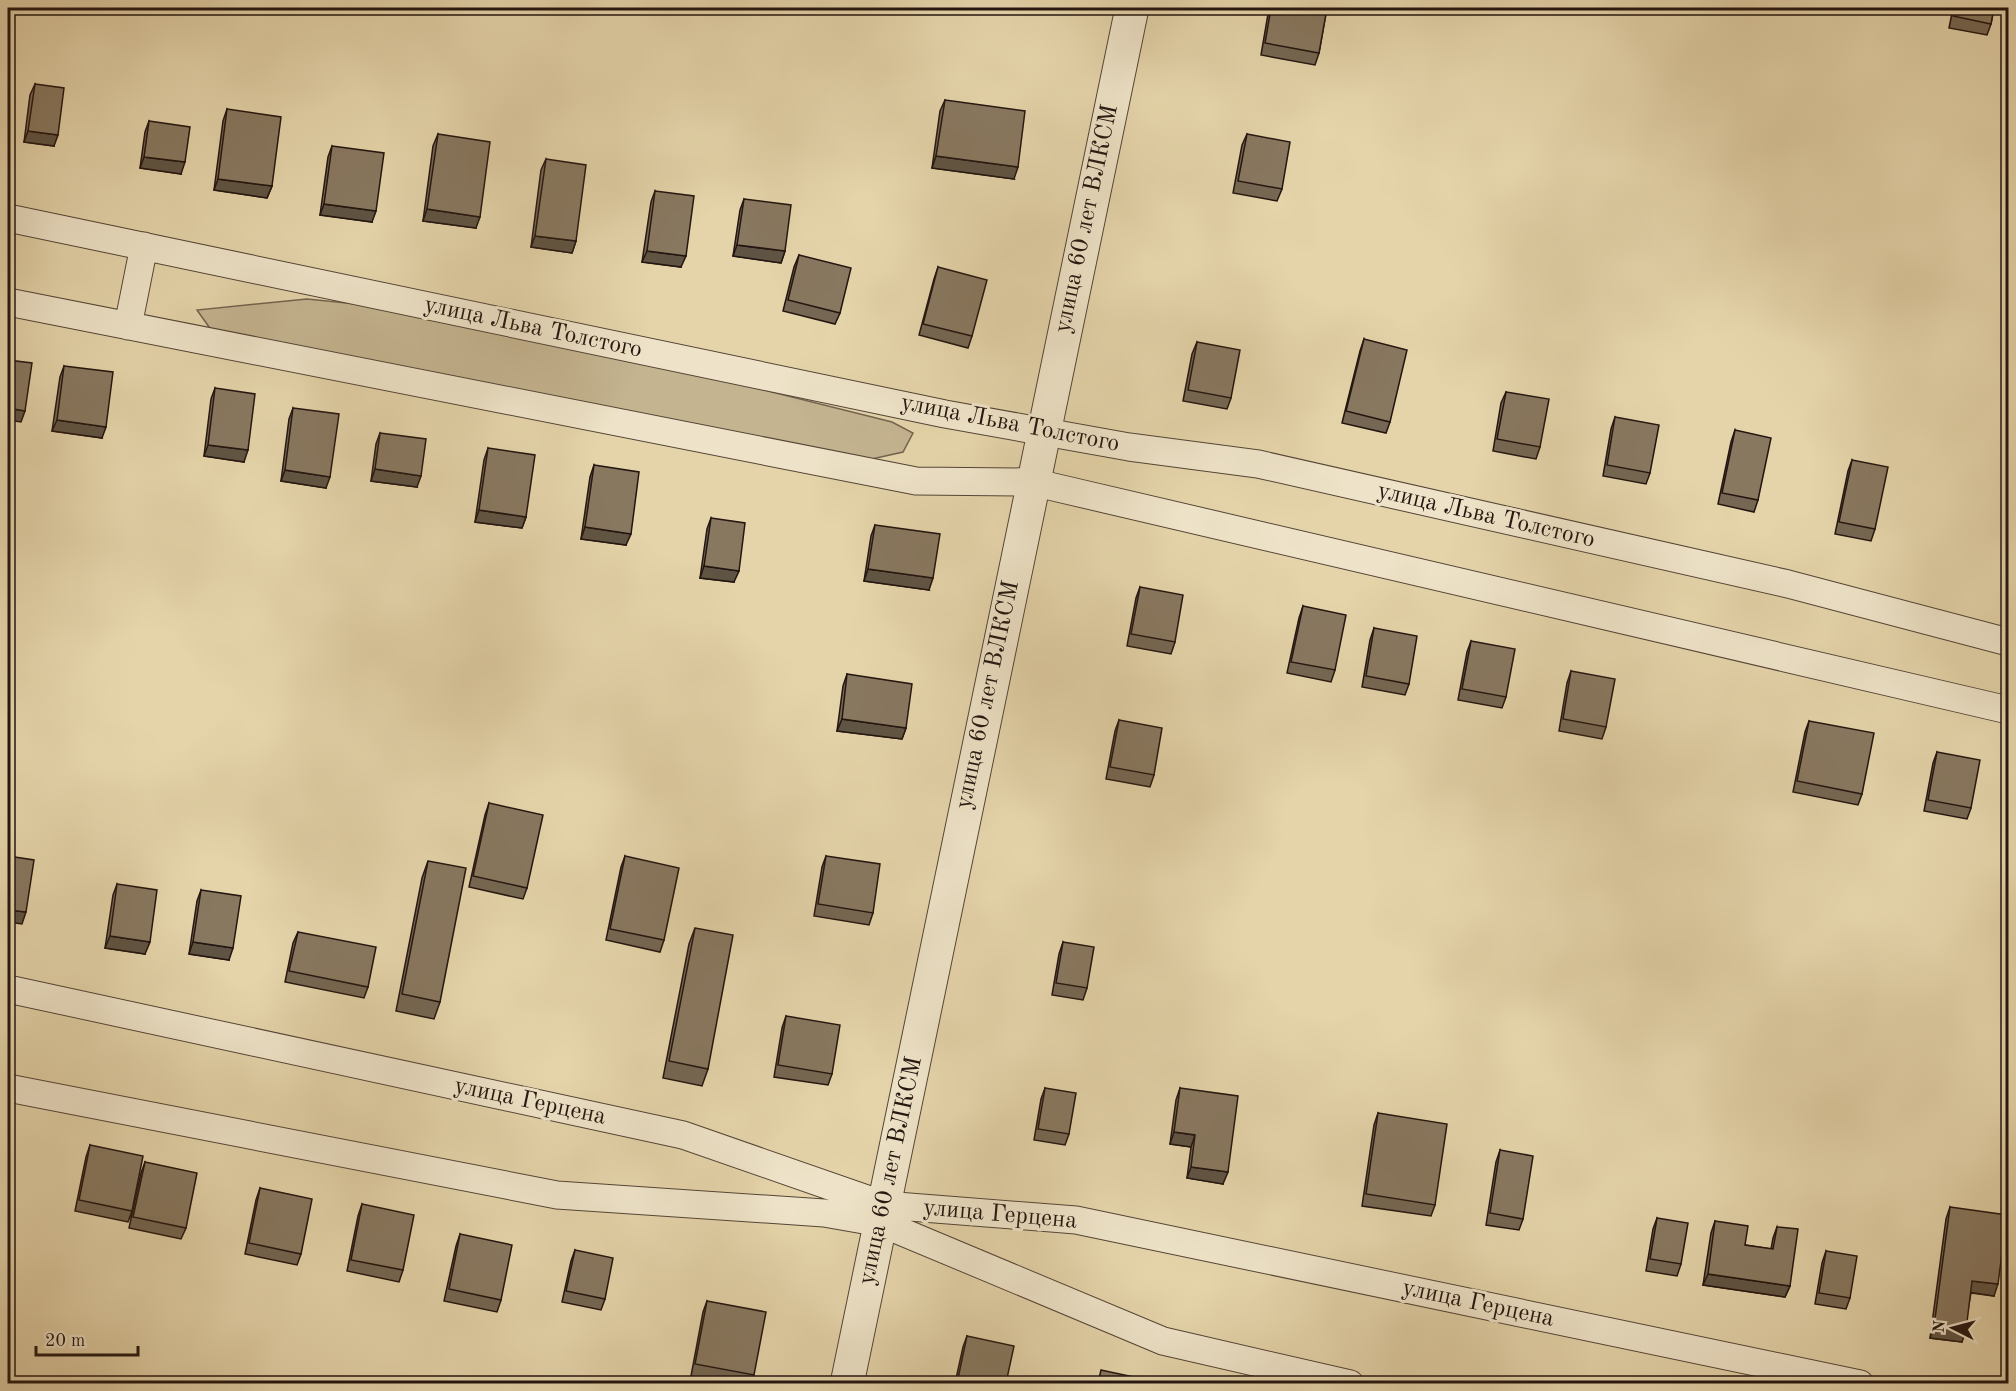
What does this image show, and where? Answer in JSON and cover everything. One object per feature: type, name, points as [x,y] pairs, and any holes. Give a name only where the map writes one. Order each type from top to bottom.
[{"type":"street","name":"улица 60 лет ВЛКСМ","points":[[847,1383],[1132,8]]},
{"type":"street","name":"улица Льва Толстого","points":[[8,218],[945,414],[1043,432],[1258,464],[1788,584],[2008,642]]},
{"type":"street","points":[[128,326],[144,246]]},
{"type":"street","points":[[8,302],[916,481],[1032,482],[2008,710]]},
{"type":"street","name":"улица Герцена","points":[[8,989],[683,1135],[882,1214],[1163,1341],[1350,1383]]},
{"type":"street","name":"улица Герцена","points":[[8,1088],[557,1195],[824,1213],[1076,1220],[1860,1383]]},
{"type":"shaded area","points":[[307,299],[376,306],[736,383],[892,422],[913,433],[903,452],[863,461],[214,334],[197,310]]},
{"type":"building","points":[[1271,8],[1327,8],[1319,53],[1265,43]]},
{"type":"building","points":[[1955,8],[1994,8],[1991,24],[1953,16]]},
{"type":"building","points":[[35,84],[64,88],[58,135],[28,131]]},
{"type":"building","points":[[945,100],[1025,111],[1018,167],[936,156]]},
{"type":"building","points":[[227,109],[281,117],[272,186],[218,179]]},
{"type":"building","points":[[149,121],[190,127],[185,162],[144,157]]},
{"type":"building","points":[[438,134],[490,142],[480,217],[427,209]]},
{"type":"building","points":[[1247,134],[1290,142],[1282,189],[1238,181]]},
{"type":"building","points":[[332,146],[384,153],[376,211],[324,204]]},
{"type":"building","points":[[546,159],[586,165],[576,241],[535,236]]},
{"type":"building","points":[[655,191],[694,196],[686,256],[647,251]]},
{"type":"building","points":[[744,199],[791,205],[785,251],[737,245]]},
{"type":"building","points":[[799,255],[851,268],[840,313],[788,300]]},
{"type":"building","points":[[938,267],[987,280],[972,336],[923,324]]},
{"type":"building","points":[[1364,339],[1407,350],[1390,422],[1346,411]]},
{"type":"building","points":[[1197,342],[1240,350],[1231,398],[1188,390]]},
{"type":"building","points":[[8,360],[32,363],[25,411],[8,408]]},
{"type":"building","points":[[64,366],[113,372],[106,427],[57,420]]},
{"type":"building","points":[[215,388],[255,394],[248,450],[208,445]]},
{"type":"building","points":[[1506,392],[1549,399],[1540,447],[1497,439]]},
{"type":"building","points":[[293,408],[339,414],[330,477],[285,470]]},
{"type":"building","points":[[1615,417],[1659,425],[1650,473],[1607,465]]},
{"type":"building","points":[[1735,430],[1771,438],[1758,500],[1722,493]]},
{"type":"building","points":[[380,433],[426,439],[421,476],[375,469]]},
{"type":"building","points":[[488,448],[535,455],[526,517],[479,510]]},
{"type":"building","points":[[1852,460],[1888,467],[1875,529],[1839,522]]},
{"type":"building","points":[[594,465],[639,472],[631,534],[585,527]]},
{"type":"building","points":[[711,518],[745,523],[739,571],[704,566]]},
{"type":"building","points":[[875,525],[940,534],[933,578],[868,569]]},
{"type":"building","points":[[1140,587],[1183,595],[1175,642],[1131,634]]},
{"type":"building","points":[[1303,606],[1346,615],[1335,670],[1291,662]]},
{"type":"building","points":[[1374,628],[1417,636],[1409,684],[1366,676]]},
{"type":"building","points":[[1471,641],[1515,649],[1506,697],[1462,689]]},
{"type":"building","points":[[1571,671],[1615,679],[1606,727],[1563,719]]},
{"type":"building","points":[[847,674],[912,684],[906,728],[842,719]]},
{"type":"building","points":[[1119,720],[1162,728],[1154,775],[1110,767]]},
{"type":"building","points":[[1809,721],[1874,733],[1862,794],[1797,781]]},
{"type":"building","points":[[1937,752],[1980,760],[1971,808],[1928,800]]},
{"type":"building","points":[[489,803],[543,815],[527,888],[473,876]]},
{"type":"building","points":[[8,856],[34,860],[26,912],[8,910]]},
{"type":"building","points":[[625,856],[679,868],[664,940],[610,929]]},
{"type":"building","points":[[826,856],[880,864],[873,913],[818,904]]},
{"type":"building","points":[[428,861],[466,868],[440,1002],[402,994]]},
{"type":"building","points":[[117,884],[157,890],[150,942],[110,936]]},
{"type":"building","points":[[201,890],[241,896],[233,948],[193,942]]},
{"type":"building","points":[[695,928],[733,935],[708,1069],[669,1061]]},
{"type":"building","points":[[298,932],[376,947],[368,987],[289,971]]},
{"type":"building","points":[[1063,942],[1094,947],[1087,988],[1056,983]]},
{"type":"building","points":[[786,1016],[840,1025],[832,1074],[778,1065]]},
{"type":"building","points":[[1045,1088],[1076,1093],[1069,1134],[1038,1129]]},
{"type":"building","points":[[1180,1088],[1238,1096],[1228,1172],[1191,1167],[1195,1135],[1174,1132]]},
{"type":"building","points":[[1378,1113],[1447,1124],[1435,1205],[1366,1194]]},
{"type":"building","points":[[90,1145],[143,1156],[132,1211],[79,1200]]},
{"type":"building","points":[[1500,1150],[1533,1156],[1523,1219],[1490,1213]]},
{"type":"building","points":[[145,1162],[197,1173],[186,1228],[133,1217]]},
{"type":"building","points":[[260,1188],[312,1199],[301,1254],[249,1243]]},
{"type":"building","points":[[362,1204],[414,1215],[403,1270],[351,1260]]},
{"type":"building","points":[[1950,1207],[2007,1215],[1998,1284],[1972,1281],[1966,1330],[1934,1326]]},
{"type":"building","points":[[1657,1218],[1688,1223],[1681,1264],[1650,1259]]},
{"type":"building","points":[[1715,1221],[1748,1226],[1745,1245],[1773,1249],[1777,1227],[1798,1229],[1790,1286],[1708,1274]]},
{"type":"building","points":[[460,1234],[512,1245],[501,1300],[449,1289]]},
{"type":"building","points":[[575,1250],[613,1258],[605,1299],[566,1291]]},
{"type":"building","points":[[1826,1251],[1857,1256],[1850,1298],[1819,1293]]},
{"type":"building","points":[[707,1301],[766,1312],[754,1375],[695,1364]]},
{"type":"building","points":[[967,1336],[1014,1346],[1006,1383],[957,1383]]},
{"type":"building","points":[[1101,1370],[1148,1380],[1147,1383],[1098,1383]]}]
